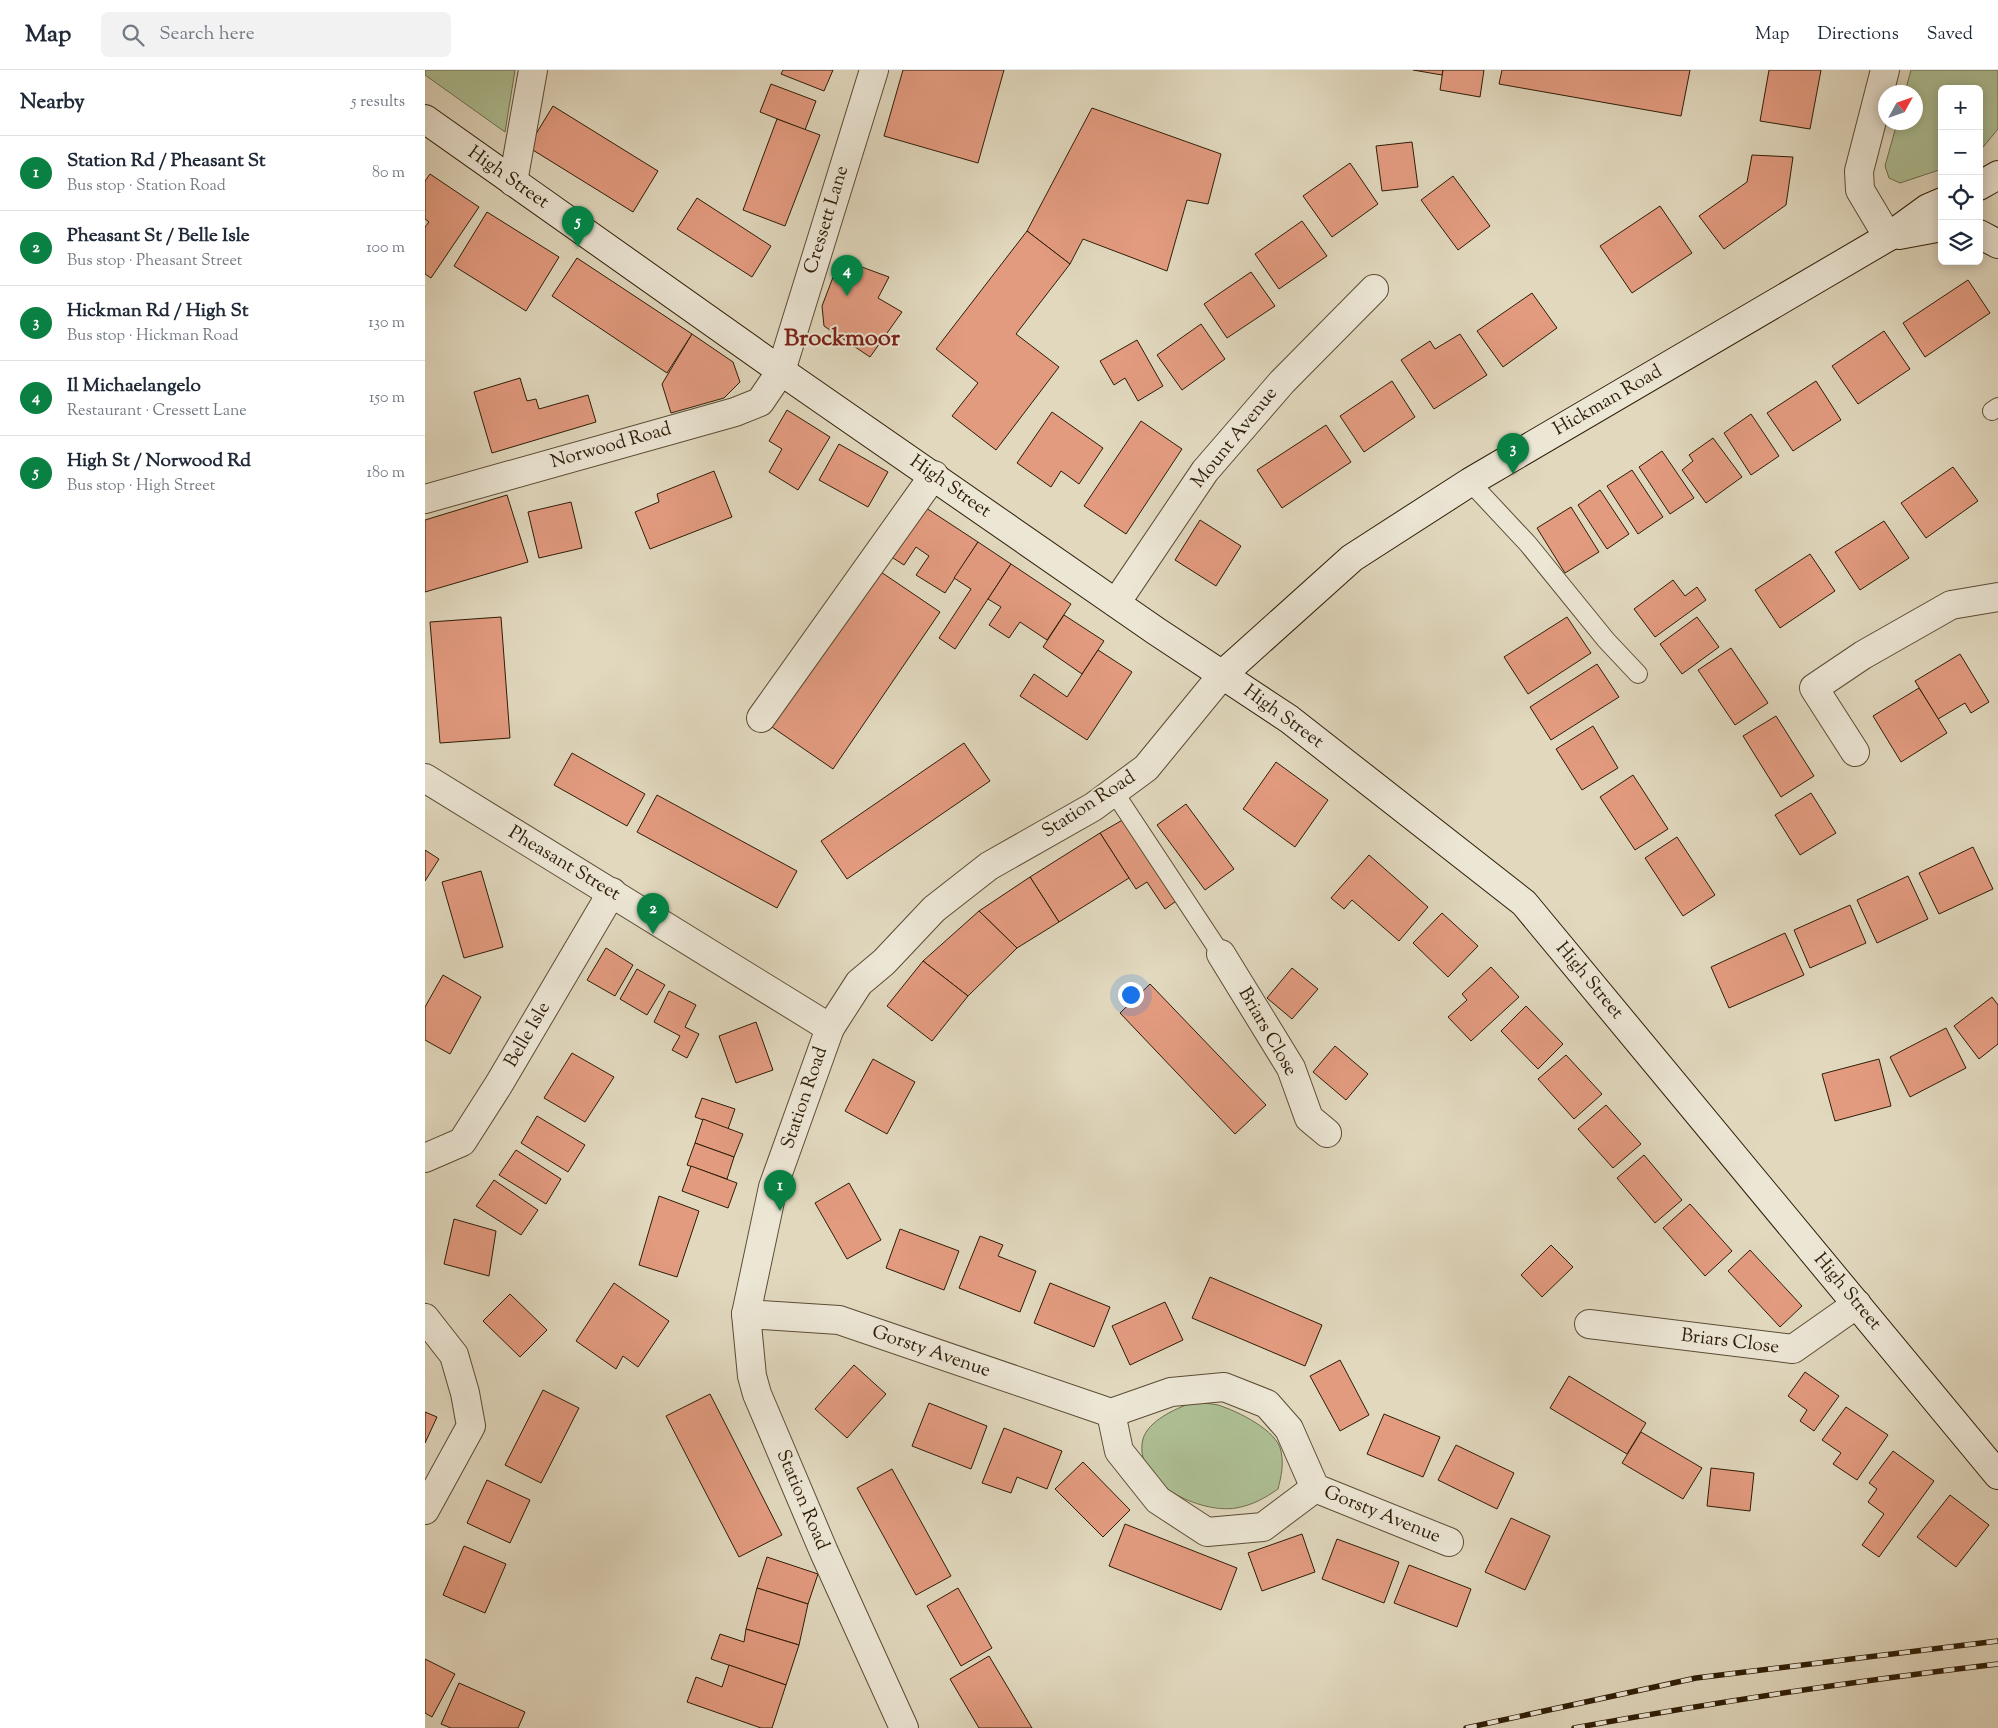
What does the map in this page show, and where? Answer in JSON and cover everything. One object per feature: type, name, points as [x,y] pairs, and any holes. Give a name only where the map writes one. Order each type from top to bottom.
[{"type":"street","points":[[513,182],[533,70]]},
{"type":"street","name":"Cressett Lane","points":[[781,371],[874,70]]},
{"type":"street","points":[[1885,70],[1859,171],[1861,190],[1887,237]]},
{"type":"street","name":"High Street","points":[[425,119],[781,371],[1116,603],[1289,719],[1523,902],[1998,1475]]},
{"type":"street","points":[[1983,184],[1998,175]]},
{"type":"street","points":[[1983,190],[1998,188]]},
{"type":"street","name":"Hickman Road","points":[[1223,674],[1352,558],[1470,482],[1887,237],[1928,208],[1938,204]]},
{"type":"street","name":"Hickman Road","points":[[1887,237],[1938,228]]},
{"type":"street","points":[[1983,233],[1998,232]]},
{"type":"street","points":[[1983,235],[1998,244]]},
{"type":"street","name":"Mount Avenue","points":[[1116,603],[1205,471],[1281,382],[1374,289]]},
{"type":"street","name":"Norwood Road","points":[[425,499],[735,412],[760,402],[781,371]]},
{"type":"street","points":[[761,718],[933,475]]},
{"type":"street","points":[[1855,752],[1814,688],[1863,655],[1951,605],[1998,597]]},
{"type":"street","name":"Station Road","points":[[903,1728],[824,1552],[757,1394],[752,1376],[746,1314],[773,1187],[830,1028],[859,983],[884,962],[934,909],[989,866],[1093,807],[1146,768],[1223,674]]},
{"type":"street","name":"Pheasant Street","points":[[425,778],[540,851],[612,892],[830,1028]]},
{"type":"street","name":"Belle Isle","points":[[425,1158],[462,1142],[499,1084],[612,892]]},
{"type":"street","name":"Briars Close","points":[[1221,954],[1291,1068],[1309,1118],[1327,1133]]},
{"type":"street","name":"Briars Close","points":[[1589,1324],[1793,1349],[1857,1304]]},
{"type":"street","name":"Gorsty Avenue","points":[[746,1314],[839,1320],[1111,1413],[1171,1392],[1224,1387],[1267,1404],[1289,1430],[1315,1488],[1449,1542]]},
{"type":"street","points":[[425,1318],[454,1355],[465,1393],[471,1426],[425,1510]]},
{"type":"street","name":"Gorsty Avenue","points":[[1111,1413],[1119,1451],[1158,1500],[1207,1532],[1263,1527],[1315,1488]]},
{"type":"lane","points":[[1470,482],[1528,544],[1606,640],[1638,674]]},
{"type":"lane","points":[[1114,792],[1221,954]]},
{"type":"green space","points":[[425,70],[515,70],[505,132],[425,75]]},
{"type":"green space","points":[[1911,70],[1998,70],[1998,129],[1983,147],[1983,85],[1938,85],[1938,170],[1900,183],[1889,178],[1885,166],[1895,130],[1923,130],[1923,85],[1907,85]]},
{"type":"green space","points":[[1191,1403],[1218,1405],[1226,1408],[1255,1422],[1272,1436],[1278,1443],[1282,1456],[1282,1471],[1278,1489],[1248,1505],[1222,1509],[1188,1500],[1158,1482],[1148,1469],[1142,1455],[1143,1439],[1156,1421],[1170,1412]]},
{"type":"building","points":[[783,70],[833,70],[824,91],[781,74]]},
{"type":"building","points":[[903,70],[1004,70],[978,163],[884,136]]},
{"type":"building","points":[[1413,70],[1443,70],[1442,75]]},
{"type":"building","points":[[1443,70],[1484,70],[1480,97],[1440,90]]},
{"type":"building","points":[[1502,70],[1690,70],[1681,116],[1499,84]]},
{"type":"building","points":[[1769,70],[1821,70],[1810,129],[1760,121]]},
{"type":"building","points":[[771,84],[816,101],[805,130],[760,112]]},
{"type":"building","points":[[553,106],[658,171],[633,212],[528,147]]},
{"type":"building","points":[[1092,108],[1221,154],[1208,204],[1187,200],[1167,271],[1083,239],[1070,264],[1027,231]]},
{"type":"building","points":[[777,119],[820,135],[785,226],[743,210]]},
{"type":"building","points":[[1412,142],[1418,187],[1382,191],[1376,146]]},
{"type":"building","points":[[1752,155],[1793,157],[1786,205],[1724,249],[1699,216],[1747,182]]},
{"type":"building","points":[[1350,163],[1378,204],[1332,237],[1303,196]]},
{"type":"building","points":[[430,174],[479,207],[431,278],[425,274],[425,227],[429,222],[425,219],[425,181]]},
{"type":"building","points":[[1453,176],[1490,226],[1458,250],[1421,200]]},
{"type":"building","points":[[697,198],[771,246],[752,277],[677,229]]},
{"type":"building","points":[[1660,206],[1692,253],[1632,293],[1600,246]]},
{"type":"building","points":[[487,212],[559,257],[526,311],[454,266]]},
{"type":"building","points":[[1302,221],[1327,256],[1279,289],[1255,254]]},
{"type":"building","points":[[1027,231],[1070,264],[1016,334],[1059,367],[996,450],[952,416],[978,383],[936,349]]},
{"type":"building","points":[[577,258],[692,334],[667,373],[552,296]]},
{"type":"building","points":[[840,259],[889,277],[878,298],[902,312],[870,357],[824,326],[822,306]]},
{"type":"building","points":[[1251,272],[1275,306],[1227,338],[1204,304]]},
{"type":"building","points":[[1968,280],[1990,313],[1925,357],[1903,323]]},
{"type":"building","points":[[1532,293],[1557,328],[1503,367],[1477,331]]},
{"type":"building","points":[[1201,324],[1225,359],[1182,390],[1157,355]]},
{"type":"building","points":[[1884,331],[1910,369],[1858,404],[1832,366]]},
{"type":"building","points":[[692,334],[733,362],[740,382],[724,398],[671,413],[662,384]]},
{"type":"building","points":[[1460,334],[1487,375],[1434,409],[1401,360],[1430,341],[1435,349]]},
{"type":"building","points":[[1137,340],[1163,386],[1138,401],[1125,378],[1114,385],[1100,361]]},
{"type":"building","points":[[520,378],[527,401],[536,399],[539,409],[588,395],[596,422],[492,453],[474,392]]},
{"type":"building","points":[[1392,381],[1415,417],[1364,452],[1340,416]]},
{"type":"building","points":[[1816,381],[1841,420],[1793,451],[1767,413]]},
{"type":"building","points":[[787,410],[830,437],[798,490],[769,472],[782,449],[769,441]]},
{"type":"building","points":[[1052,412],[1103,448],[1079,484],[1061,471],[1051,487],[1017,463]]},
{"type":"building","points":[[1751,414],[1779,456],[1751,475],[1724,433]]},
{"type":"building","points":[[1141,421],[1182,449],[1126,534],[1084,506]]},
{"type":"building","points":[[1326,425],[1351,462],[1282,508],[1257,470]]},
{"type":"building","points":[[1713,438],[1742,477],[1706,503],[1682,470],[1693,461],[1689,455]]},
{"type":"building","points":[[839,444],[888,472],[868,507],[819,480]]},
{"type":"building","points":[[1662,451],[1694,498],[1670,514],[1639,467]]},
{"type":"building","points":[[1953,467],[1978,501],[1926,538],[1901,503]]},
{"type":"building","points":[[1632,470],[1663,517],[1638,534],[1607,486]]},
{"type":"building","points":[[714,471],[732,517],[650,549],[635,512],[659,502],[657,494]]},
{"type":"building","points":[[1600,490],[1629,534],[1607,549],[1578,505]]},
{"type":"building","points":[[507,495],[528,562],[425,592],[425,520]]},
{"type":"building","points":[[571,502],[582,548],[539,558],[528,512]]},
{"type":"building","points":[[923,506],[978,542],[945,593],[916,575],[929,556],[916,547],[904,565],[890,556]]},
{"type":"building","points":[[1571,507],[1599,552],[1565,573],[1537,528]]},
{"type":"building","points":[[1200,520],[1241,546],[1216,586],[1175,560]]},
{"type":"building","points":[[1884,521],[1909,558],[1860,590],[1835,552]]},
{"type":"building","points":[[978,542],[1011,564],[955,649],[939,638],[971,589],[954,578]]},
{"type":"building","points":[[1810,554],[1835,591],[1780,628],[1755,590]]},
{"type":"building","points":[[1011,564],[1071,604],[1047,640],[1020,622],[1009,638],[989,625],[1001,607],[988,599]]},
{"type":"building","points":[[878,570],[940,612],[833,769],[772,727]]},
{"type":"building","points":[[1673,580],[1685,596],[1697,587],[1706,600],[1655,637],[1634,609]]},
{"type":"building","points":[[1064,615],[1104,641],[1082,674],[1043,647]]},
{"type":"building","points":[[501,617],[510,738],[440,743],[430,622]]},
{"type":"building","points":[[1567,617],[1591,653],[1528,694],[1504,657]]},
{"type":"building","points":[[1697,617],[1719,647],[1682,674],[1660,644]]},
{"type":"building","points":[[1731,648],[1768,703],[1735,725],[1698,670]]},
{"type":"building","points":[[1098,650],[1132,672],[1087,740],[1020,696],[1034,674],[1067,697]]},
{"type":"building","points":[[1960,654],[1989,702],[1971,713],[1965,703],[1938,719],[1915,681]]},
{"type":"building","points":[[1597,664],[1619,697],[1551,740],[1530,707]]},
{"type":"building","points":[[1919,688],[1947,733],[1901,762],[1873,716]]},
{"type":"building","points":[[1776,716],[1814,776],[1781,797],[1743,736]]},
{"type":"building","points":[[1593,726],[1618,768],[1582,790],[1556,749]]},
{"type":"building","points":[[964,743],[990,781],[847,879],[821,841]]},
{"type":"building","points":[[572,753],[645,794],[627,826],[554,785]]},
{"type":"building","points":[[1276,762],[1328,800],[1295,847],[1243,809]]},
{"type":"building","points":[[1633,775],[1668,829],[1635,850],[1600,797]]},
{"type":"building","points":[[1811,793],[1836,833],[1800,855],[1775,815]]},
{"type":"building","points":[[657,795],[797,871],[777,908],[637,832]]},
{"type":"building","points":[[1186,804],[1234,869],[1205,890],[1157,825]]},
{"type":"building","points":[[1126,818],[1179,899],[1165,909],[1147,882],[1136,889],[1100,833]]},
{"type":"building","points":[[1100,833],[1129,878],[1059,922],[1030,877]]},
{"type":"building","points":[[1677,837],[1715,895],[1683,916],[1645,858]]},
{"type":"building","points":[[1973,847],[1993,889],[1939,914],[1919,873]]},
{"type":"building","points":[[425,850],[439,859],[425,881]]},
{"type":"building","points":[[1369,855],[1428,907],[1399,941],[1352,900],[1344,909],[1331,898]]},
{"type":"building","points":[[481,871],[503,947],[464,958],[442,882]]},
{"type":"building","points":[[1908,876],[1928,919],[1877,943],[1857,900]]},
{"type":"building","points":[[1030,877],[1059,922],[1017,948],[979,911]]},
{"type":"building","points":[[1850,905],[1866,943],[1810,968],[1794,930]]},
{"type":"building","points":[[979,911],[1017,948],[968,996],[923,961]]},
{"type":"building","points":[[1442,913],[1478,946],[1448,977],[1413,943]]},
{"type":"building","points":[[1785,933],[1804,975],[1729,1008],[1711,967]]},
{"type":"building","points":[[606,948],[633,965],[615,996],[587,980]]},
{"type":"building","points":[[923,961],[968,996],[932,1041],[887,1006]]},
{"type":"building","points":[[1491,967],[1519,997],[1471,1041],[1448,1017],[1467,1000],[1462,994]]},
{"type":"building","points":[[1292,968],[1318,989],[1292,1019],[1267,998]]},
{"type":"building","points":[[637,969],[665,985],[647,1015],[620,999]]},
{"type":"building","points":[[443,975],[481,997],[450,1054],[425,1040],[425,1007]]},
{"type":"building","points":[[1150,984],[1266,1105],[1235,1134],[1120,1013]]},
{"type":"building","points":[[669,991],[696,1005],[685,1027],[699,1034],[687,1058],[672,1050],[680,1036],[654,1022]]},
{"type":"building","points":[[1992,997],[1998,1005],[1998,1044],[1979,1059],[1954,1026]]},
{"type":"building","points":[[1526,1006],[1563,1044],[1538,1069],[1501,1031]]},
{"type":"building","points":[[756,1022],[773,1070],[736,1083],[719,1036]]},
{"type":"building","points":[[1946,1028],[1966,1068],[1910,1097],[1890,1057]]},
{"type":"building","points":[[1335,1046],[1368,1074],[1346,1100],[1313,1072]]},
{"type":"building","points":[[572,1053],[614,1077],[585,1122],[544,1098]]},
{"type":"building","points":[[1566,1055],[1602,1094],[1574,1119],[1538,1079]]},
{"type":"building","points":[[873,1059],[915,1082],[887,1134],[845,1111]]},
{"type":"building","points":[[1879,1059],[1891,1106],[1835,1121],[1822,1074]]},
{"type":"building","points":[[702,1098],[735,1109],[728,1129],[695,1117]]},
{"type":"building","points":[[1606,1105],[1641,1144],[1613,1168],[1578,1129]]},
{"type":"building","points":[[537,1116],[585,1145],[568,1172],[521,1143]]},
{"type":"building","points":[[703,1119],[743,1134],[734,1157],[695,1143]]},
{"type":"building","points":[[695,1143],[734,1157],[727,1179],[687,1165]]},
{"type":"building","points":[[516,1150],[561,1179],[546,1204],[499,1175]]},
{"type":"building","points":[[1644,1155],[1682,1200],[1655,1223],[1617,1178]]},
{"type":"building","points":[[691,1166],[737,1183],[728,1208],[682,1191]]},
{"type":"building","points":[[494,1180],[538,1210],[521,1235],[476,1206]]},
{"type":"building","points":[[849,1183],[881,1240],[847,1259],[815,1203]]},
{"type":"building","points":[[659,1196],[699,1211],[677,1277],[639,1265]]},
{"type":"building","points":[[1690,1204],[1732,1251],[1705,1276],[1663,1228]]},
{"type":"building","points":[[454,1219],[496,1231],[489,1276],[444,1264]]},
{"type":"building","points":[[900,1229],[959,1251],[944,1290],[886,1268]]},
{"type":"building","points":[[980,1236],[1003,1245],[998,1256],[1036,1271],[1020,1312],[959,1288]]},
{"type":"building","points":[[1551,1245],[1573,1267],[1542,1297],[1521,1275]]},
{"type":"building","points":[[1750,1250],[1802,1306],[1780,1327],[1728,1271]]},
{"type":"building","points":[[1210,1277],[1322,1325],[1305,1366],[1192,1318]]},
{"type":"building","points":[[614,1283],[669,1321],[638,1367],[623,1356],[616,1369],[576,1341]]},
{"type":"building","points":[[1050,1283],[1110,1307],[1094,1347],[1034,1323]]},
{"type":"building","points":[[510,1294],[547,1330],[520,1357],[483,1321]]},
{"type":"building","points":[[1165,1302],[1183,1340],[1130,1365],[1112,1326]]},
{"type":"building","points":[[1340,1360],[1369,1415],[1340,1431],[1310,1376]]},
{"type":"building","points":[[854,1365],[886,1394],[847,1438],[815,1409]]},
{"type":"building","points":[[1805,1372],[1839,1396],[1814,1431],[1800,1421],[1807,1410],[1788,1396]]},
{"type":"building","points":[[1569,1376],[1646,1423],[1627,1454],[1550,1408]]},
{"type":"building","points":[[543,1390],[579,1408],[541,1483],[505,1465]]},
{"type":"building","points":[[710,1394],[782,1535],[739,1557],[666,1416]]},
{"type":"building","points":[[929,1403],[987,1426],[971,1469],[912,1446]]},
{"type":"building","points":[[1846,1407],[1888,1435],[1857,1480],[1833,1464],[1841,1453],[1822,1440]]},
{"type":"building","points":[[425,1412],[437,1417],[425,1443]]},
{"type":"building","points":[[1384,1414],[1440,1437],[1423,1477],[1367,1454]]},
{"type":"building","points":[[1004,1428],[1062,1451],[1047,1489],[1017,1477],[1011,1493],[982,1483]]},
{"type":"building","points":[[1641,1432],[1702,1468],[1683,1499],[1622,1463]]},
{"type":"building","points":[[1456,1445],[1514,1473],[1497,1509],[1438,1480]]},
{"type":"building","points":[[1893,1451],[1934,1481],[1879,1557],[1862,1545],[1884,1514],[1868,1502],[1877,1489],[1869,1483]]},
{"type":"building","points":[[1083,1462],[1130,1510],[1103,1537],[1055,1489]]},
{"type":"building","points":[[1711,1468],[1754,1473],[1750,1511],[1707,1506]]},
{"type":"building","points":[[892,1469],[951,1576],[916,1595],[857,1488]]},
{"type":"building","points":[[487,1480],[530,1500],[510,1543],[467,1523]]},
{"type":"building","points":[[1950,1495],[1989,1525],[1956,1567],[1917,1537]]},
{"type":"building","points":[[1511,1518],[1550,1536],[1525,1590],[1485,1572]]},
{"type":"building","points":[[1125,1524],[1237,1568],[1221,1610],[1109,1566]]},
{"type":"building","points":[[1302,1534],[1315,1572],[1262,1591],[1248,1553]]},
{"type":"building","points":[[1337,1539],[1399,1562],[1384,1603],[1322,1579]]},
{"type":"building","points":[[464,1546],[506,1564],[485,1613],[443,1595]]},
{"type":"building","points":[[767,1557],[818,1574],[808,1604],[757,1588]]},
{"type":"building","points":[[1409,1565],[1471,1589],[1457,1627],[1394,1603]]},
{"type":"building","points":[[757,1588],[808,1604],[799,1645],[746,1629]]},
{"type":"building","points":[[958,1588],[992,1648],[961,1666],[927,1606]]},
{"type":"building","points":[[746,1629],[799,1645],[786,1685],[711,1659],[720,1634],[744,1642]]},
{"type":"building","points":[[989,1656],[1032,1728],[979,1728],[950,1679]]},
{"type":"building","points":[[425,1659],[455,1674],[432,1717],[425,1713]]},
{"type":"building","points":[[729,1665],[786,1685],[772,1728],[761,1728],[687,1702],[696,1677],[722,1687]]},
{"type":"building","points":[[459,1683],[525,1712],[518,1728],[451,1728],[441,1724]]},
{"type":"railway","points":[[1466,1728],[1696,1678],[1998,1641]]},
{"type":"railway","points":[[1574,1728],[1680,1709],[1998,1664]]},
{"type":"place","name":"High St / Norwood Rd","points":[[578,247]]},
{"type":"place","name":"Il Michaelangelo","points":[[847,296]]},
{"type":"place","name":"Hickman Rd / High St","points":[[1513,474]]},
{"type":"place","name":"Pheasant St / Belle Isle","points":[[653,934]]},
{"type":"place","name":"Station Rd / Pheasant St","points":[[780,1211]]},
{"type":"district","name":"Brockmoor","points":[[842,339]]}]
